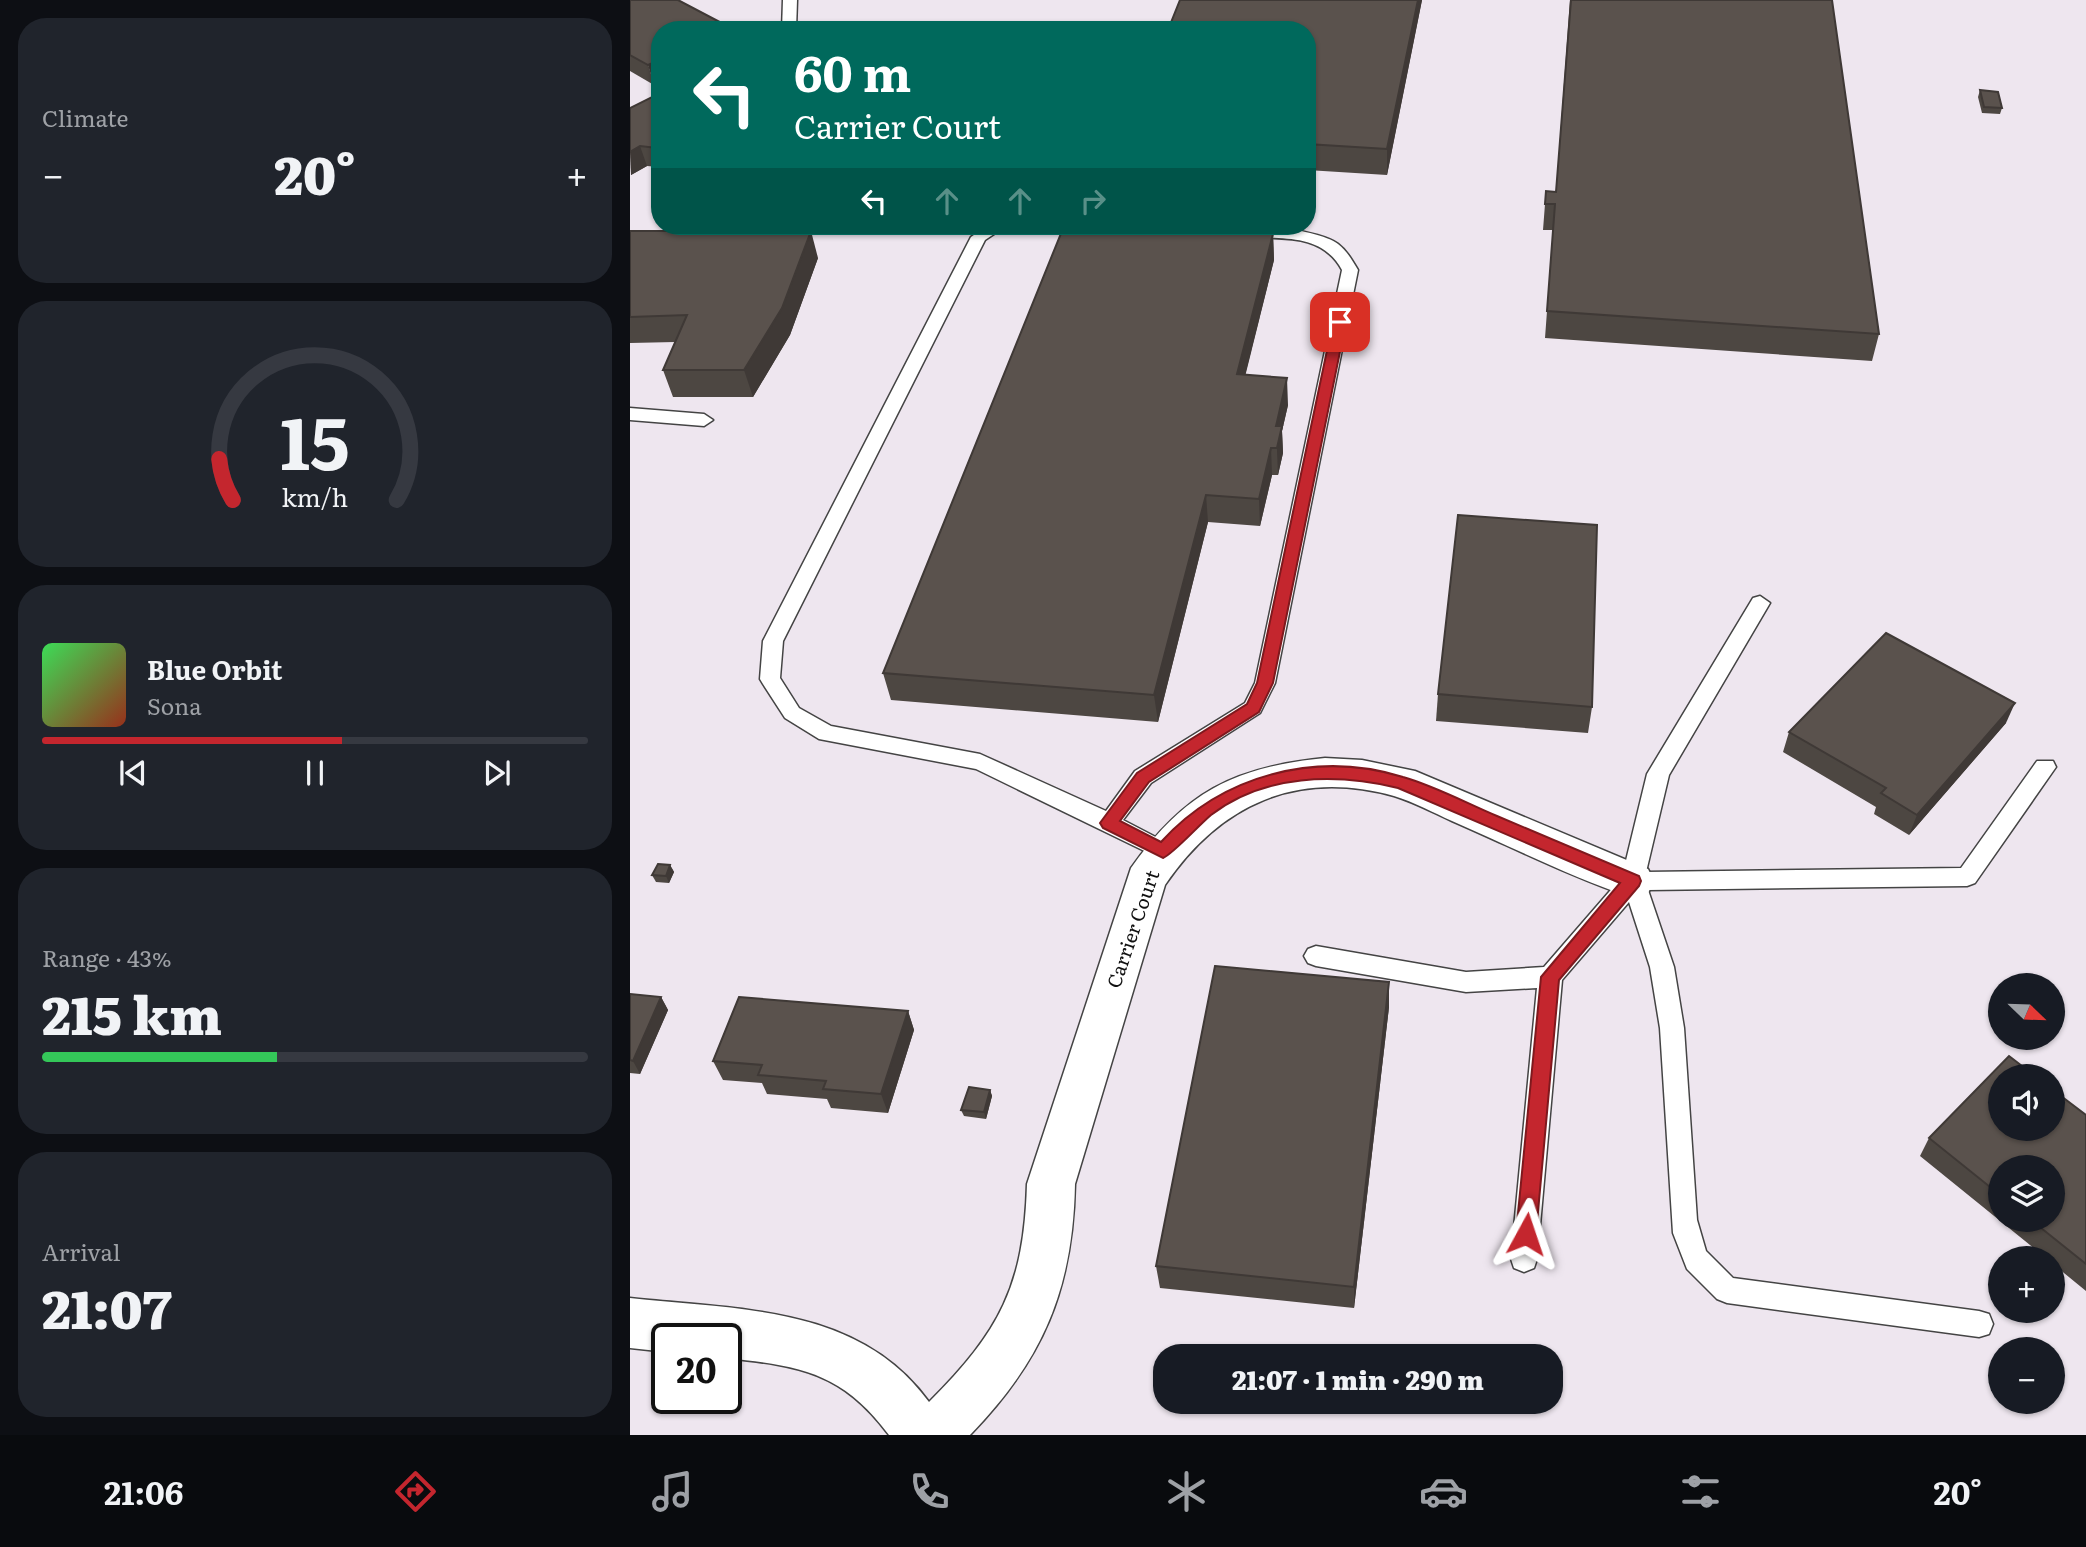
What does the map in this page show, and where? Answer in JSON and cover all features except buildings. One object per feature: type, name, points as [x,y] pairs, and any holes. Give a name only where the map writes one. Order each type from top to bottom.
[{"type":"street","name":"Carrier Court","points":[[933,1435],[972,1396],[1005,1356],[1029,1313],[1045,1269],[1050,1237],[1051,1184],[1146,880],[1163,851],[1204,812],[1246,788],[1281,777],[1317,772],[1366,774],[1401,782],[1633,881]]},
{"type":"street","points":[[630,1323],[785,1342],[830,1353],[856,1365],[898,1401],[920,1435]]},
{"type":"lane","points":[[789,21],[790,0]]},
{"type":"lane","points":[[982,235],[979,237],[773,641],[769,679],[792,713],[826,733],[980,762],[1163,851]]},
{"type":"lane","points":[[1109,823],[1143,777],[1253,708],[1265,683],[1350,270],[1336,246],[1322,240],[1269,235]]},
{"type":"lane","points":[[630,414],[704,420]]},
{"type":"lane","points":[[1524,1259],[1550,977],[1633,881],[1658,774],[1760,603]]},
{"type":"lane","points":[[1633,881],[1919,880],[1966,877],[2045,767]]},
{"type":"lane","points":[[1633,881],[1662,967],[1672,1028],[1684,1220],[1688,1249],[1701,1267],[1727,1290],[1979,1324]]},
{"type":"lane","points":[[1316,956],[1466,982],[1550,977]]},
{"type":"shaded area","points":[[630,0],[2086,0],[2086,1435],[630,1435]]},
{"type":"route","points":[[1340,322],[1265,683],[1253,708],[1143,777],[1109,823],[1163,851],[1185,826],[1213,805],[1246,788],[1281,777],[1317,772],[1366,774],[1401,782],[1633,881],[1550,977],[1526,1234]]}]
